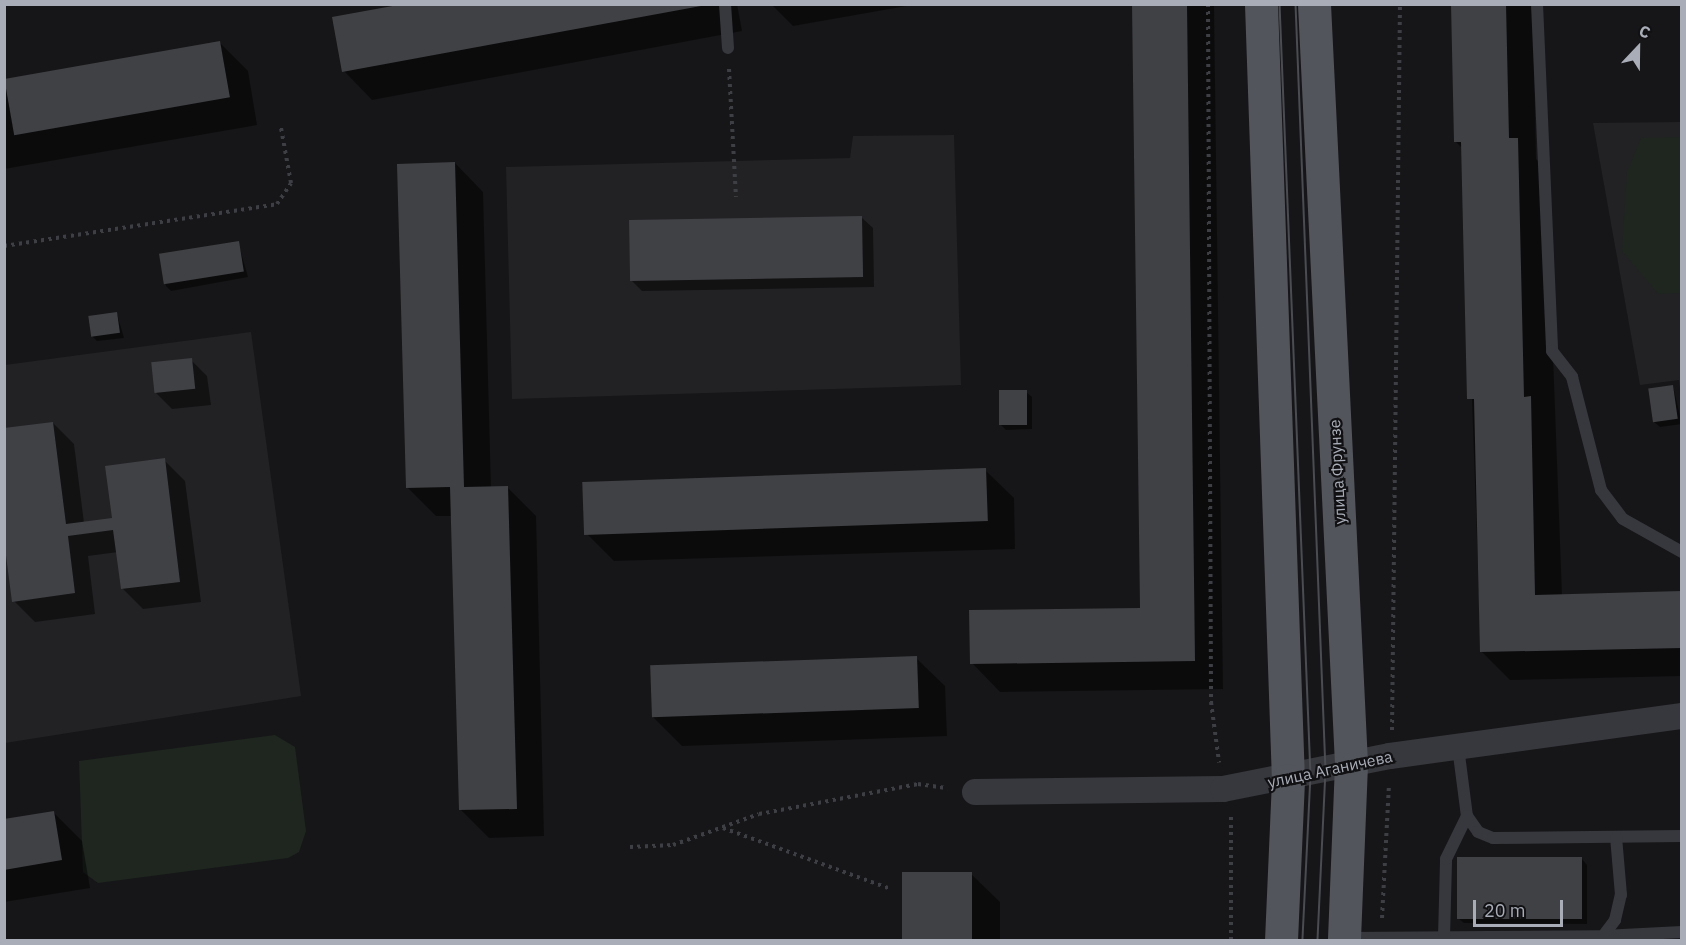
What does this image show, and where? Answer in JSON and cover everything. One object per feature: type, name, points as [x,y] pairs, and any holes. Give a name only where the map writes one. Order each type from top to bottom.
[{"type":"main road","points":[[1261,4],[1288,780],[1281,940]]},
{"type":"main road","name":"улица Фрунзе","points":[[1314,4],[1351,764],[1345,939]]},
{"type":"street","name":"улица Аганичева","points":[[975,792],[1223,789],[1288,780],[1390,756],[1682,716]]},
{"type":"lane","points":[[725,4],[728,48]]},
{"type":"lane","points":[[1537,4],[1552,351],[1572,377],[1601,490],[1623,519],[1682,552]]},
{"type":"lane","points":[[1458,747],[1467,816],[1478,832],[1492,838],[1682,836]]},
{"type":"lane","points":[[1444,938],[1446,859],[1467,816]]},
{"type":"lane","points":[[1604,936],[1615,920],[1621,895],[1616,837]]},
{"type":"lane","points":[[1345,939],[1604,936],[1682,932]]},
{"type":"path","points":[[1208,4],[1210,702],[1223,789],[1234,824],[1231,940]]},
{"type":"path","points":[[1381,938],[1390,756],[1400,4]]},
{"type":"path","points":[[728,48],[736,197]]},
{"type":"path","points":[[4,246],[277,204],[291,183],[281,128]]},
{"type":"path","points":[[630,847],[673,845],[759,814],[918,784],[975,792]]},
{"type":"path","points":[[722,828],[891,889]]},
{"type":"shaded area","points":[[1681,122],[1681,398],[1679,380],[1640,385],[1593,123]]},
{"type":"shaded area","points":[[954,135],[961,385],[512,399],[506,167],[850,158],[853,136]]},
{"type":"shaded area","points":[[1681,137],[1681,293],[1658,294],[1622,251],[1627,172],[1641,138]]},
{"type":"shaded area","points":[[251,332],[301,696],[5,743],[5,365]]},
{"type":"shaded area","points":[[275,735],[295,747],[306,831],[299,852],[288,858],[98,883],[83,872],[79,761]]},
{"type":"building","points":[[1132,4],[1187,4],[1195,661],[970,664],[969,610],[1140,608]]},
{"type":"building","points":[[1451,4],[1506,4],[1509,138],[1518,138],[1524,397],[1531,396],[1535,595],[1682,591],[1682,648],[1480,652],[1474,399],[1467,399],[1461,142],[1454,142]]},
{"type":"building","points":[[398,5],[701,6],[342,72],[332,17]]},
{"type":"building","points":[[220,41],[230,97],[14,135],[4,79]]},
{"type":"building","points":[[455,162],[464,487],[508,486],[517,809],[459,810],[450,487],[406,488],[397,164]]},
{"type":"building","points":[[862,216],[863,277],[630,281],[629,220]]},
{"type":"building","points":[[239,241],[244,272],[164,284],[159,254]]},
{"type":"building","points":[[117,312],[120,333],[91,337],[88,316]]},
{"type":"building","points":[[192,358],[195,389],[154,393],[151,362]]},
{"type":"building","points":[[1673,385],[1678,419],[1653,422],[1648,388]]},
{"type":"building","points":[[999,390],[1027,390],[1027,425],[999,425]]},
{"type":"building","points":[[53,422],[66,524],[112,518],[105,466],[165,458],[180,582],[121,589],[113,530],[68,536],[75,593],[12,602],[4,540],[4,428]]},
{"type":"building","points":[[986,468],[988,521],[584,535],[582,482]]},
{"type":"building","points":[[917,656],[919,708],[652,717],[650,665]]},
{"type":"building","points":[[54,811],[62,860],[4,870],[4,819]]},
{"type":"building","points":[[1457,857],[1582,857],[1582,919],[1457,919]]},
{"type":"building","points":[[902,872],[972,872],[972,940],[902,940]]},
{"type":"tram line","points":[[1280,4],[1311,775],[1303,940]]},
{"type":"tram line","points":[[1296,4],[1326,770],[1318,940]]}]
